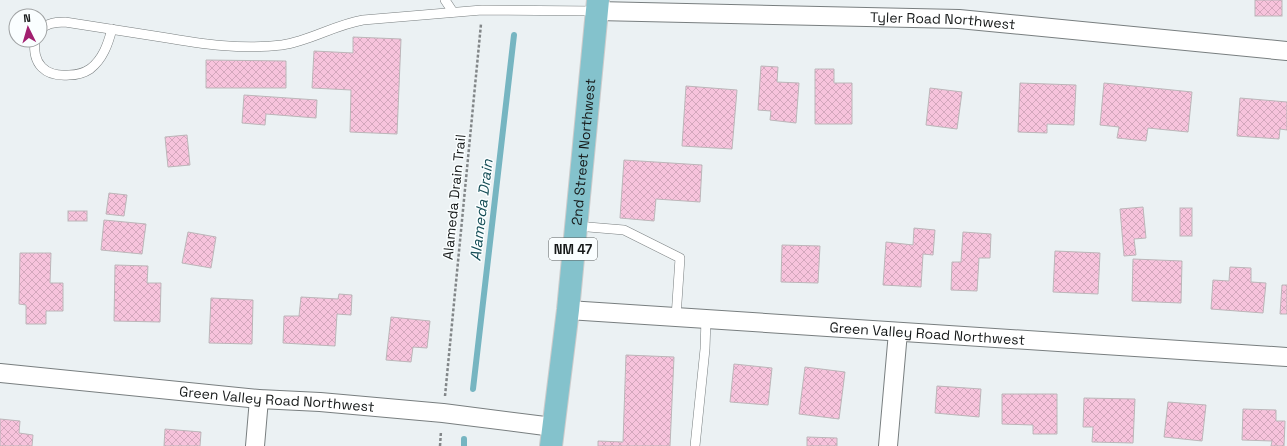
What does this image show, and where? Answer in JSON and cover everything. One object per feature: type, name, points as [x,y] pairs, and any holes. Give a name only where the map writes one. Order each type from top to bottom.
[{"type":"main road","name":"2nd Street Northwest","points":[[552,436],[568,310],[597,5]]},
{"type":"street","name":"Tyler Road Northwest","points":[[597,5],[958,20],[1287,51]]},
{"type":"street","name":"Green Valley Road Northwest","points":[[568,310],[1287,357]]},
{"type":"street","points":[[888,446],[898,332]]},
{"type":"street","name":"Green Valley Road Northwest","points":[[0,373],[260,399],[320,402],[443,413],[552,436]]},
{"type":"street","points":[[255,446],[260,399]]},
{"type":"lane","points":[[445,0],[453,12]]},
{"type":"lane","points":[[48,25],[66,22],[217,46],[263,47],[303,41],[332,28],[351,22],[453,12],[597,5]]},
{"type":"lane","points":[[34,48],[37,62],[46,72],[60,76],[75,75],[89,70],[98,60],[107,47],[112,29]]},
{"type":"lane","points":[[576,226],[624,230],[680,258],[676,317]]},
{"type":"lane","points":[[695,446],[705,349],[706,319]]},
{"type":"path","name":"Alameda Drain Trail","points":[[445,396],[482,10]]},
{"type":"path","points":[[440,446],[442,429]]},
{"type":"building","points":[[1255,0],[1282,0],[1282,16],[1255,16]]},
{"type":"building","points":[[353,37],[401,39],[397,134],[350,132],[351,90],[312,88],[314,51],[353,53]]},
{"type":"building","points":[[206,60],[286,61],[286,88],[206,88]]},
{"type":"building","points":[[761,66],[778,67],[777,82],[799,83],[796,123],[770,120],[771,111],[758,110]]},
{"type":"building","points":[[815,69],[834,69],[834,83],[852,83],[852,124],[815,124]]},
{"type":"building","points":[[1020,83],[1076,85],[1074,125],[1047,124],[1047,133],[1018,132]]},
{"type":"building","points":[[1104,83],[1192,92],[1188,132],[1148,128],[1146,141],[1117,138],[1119,127],[1100,125]]},
{"type":"building","points":[[686,86],[737,90],[732,149],[682,146]]},
{"type":"building","points":[[930,88],[962,92],[957,129],[926,125]]},
{"type":"building","points":[[244,95],[317,100],[316,118],[266,114],[265,125],[242,123]]},
{"type":"building","points":[[1240,98],[1287,102],[1287,130],[1280,129],[1279,139],[1237,136]]},
{"type":"building","points":[[187,135],[190,165],[168,167],[165,137]]},
{"type":"building","points":[[624,160],[702,165],[700,202],[656,199],[654,221],[620,218]]},
{"type":"building","points":[[109,193],[127,195],[124,216],[106,214]]},
{"type":"building","points":[[1143,207],[1146,238],[1134,239],[1136,255],[1124,256],[1120,209]]},
{"type":"building","points":[[1180,208],[1192,208],[1192,236],[1180,236]]},
{"type":"building","points":[[68,211],[87,211],[87,221],[68,221]]},
{"type":"building","points":[[104,220],[146,224],[142,254],[101,250]]},
{"type":"building","points":[[914,228],[935,230],[933,255],[923,254],[921,287],[883,285],[886,242],[913,245]]},
{"type":"building","points":[[188,232],[216,237],[211,268],[182,263]]},
{"type":"building","points":[[963,232],[991,234],[990,258],[979,258],[977,291],[951,290],[952,262],[961,262]]},
{"type":"building","points":[[782,245],[820,246],[818,283],[781,282]]},
{"type":"building","points":[[1055,251],[1100,253],[1098,294],[1053,292]]},
{"type":"building","points":[[20,253],[51,253],[50,283],[63,283],[63,311],[46,311],[46,324],[26,324],[26,305],[19,304]]},
{"type":"building","points":[[1133,259],[1182,261],[1181,303],[1132,301]]},
{"type":"building","points":[[115,265],[148,266],[147,283],[161,283],[160,322],[114,321]]},
{"type":"building","points":[[1230,267],[1251,268],[1251,282],[1266,283],[1263,313],[1211,309],[1213,280],[1229,281]]},
{"type":"building","points":[[1282,285],[1287,285],[1287,314],[1280,314]]},
{"type":"building","points":[[339,294],[352,295],[351,315],[337,314],[335,346],[283,343],[284,316],[299,316],[301,297],[338,299]]},
{"type":"building","points":[[211,298],[253,300],[252,344],[209,343]]},
{"type":"building","points":[[391,317],[430,321],[427,348],[413,347],[411,362],[386,360]]},
{"type":"building","points":[[626,355],[674,357],[670,446],[598,446],[598,441],[623,442]]},
{"type":"building","points":[[734,364],[772,368],[768,405],[730,402]]},
{"type":"building","points":[[805,367],[845,372],[839,419],[799,414]]},
{"type":"building","points":[[937,386],[981,389],[979,417],[935,413]]},
{"type":"building","points":[[1002,394],[1057,394],[1057,434],[1033,434],[1033,425],[1002,424]]},
{"type":"building","points":[[1084,398],[1135,399],[1133,443],[1092,442],[1093,427],[1083,427]]},
{"type":"building","points":[[1168,402],[1206,405],[1202,441],[1164,437]]},
{"type":"building","points":[[1243,409],[1276,410],[1276,421],[1285,421],[1284,446],[1271,446],[1272,441],[1242,440]]},
{"type":"building","points":[[0,419],[20,421],[19,433],[33,435],[32,446],[0,446]]},
{"type":"building","points":[[165,429],[201,432],[200,446],[164,446]]},
{"type":"building","points":[[807,437],[837,438],[837,446],[807,446]]},
{"type":"waterway","name":"Alameda Drain","points":[[473,389],[514,35]]},
{"type":"waterway","name":"Alameda Drain","points":[[464,439],[464,446]]}]
